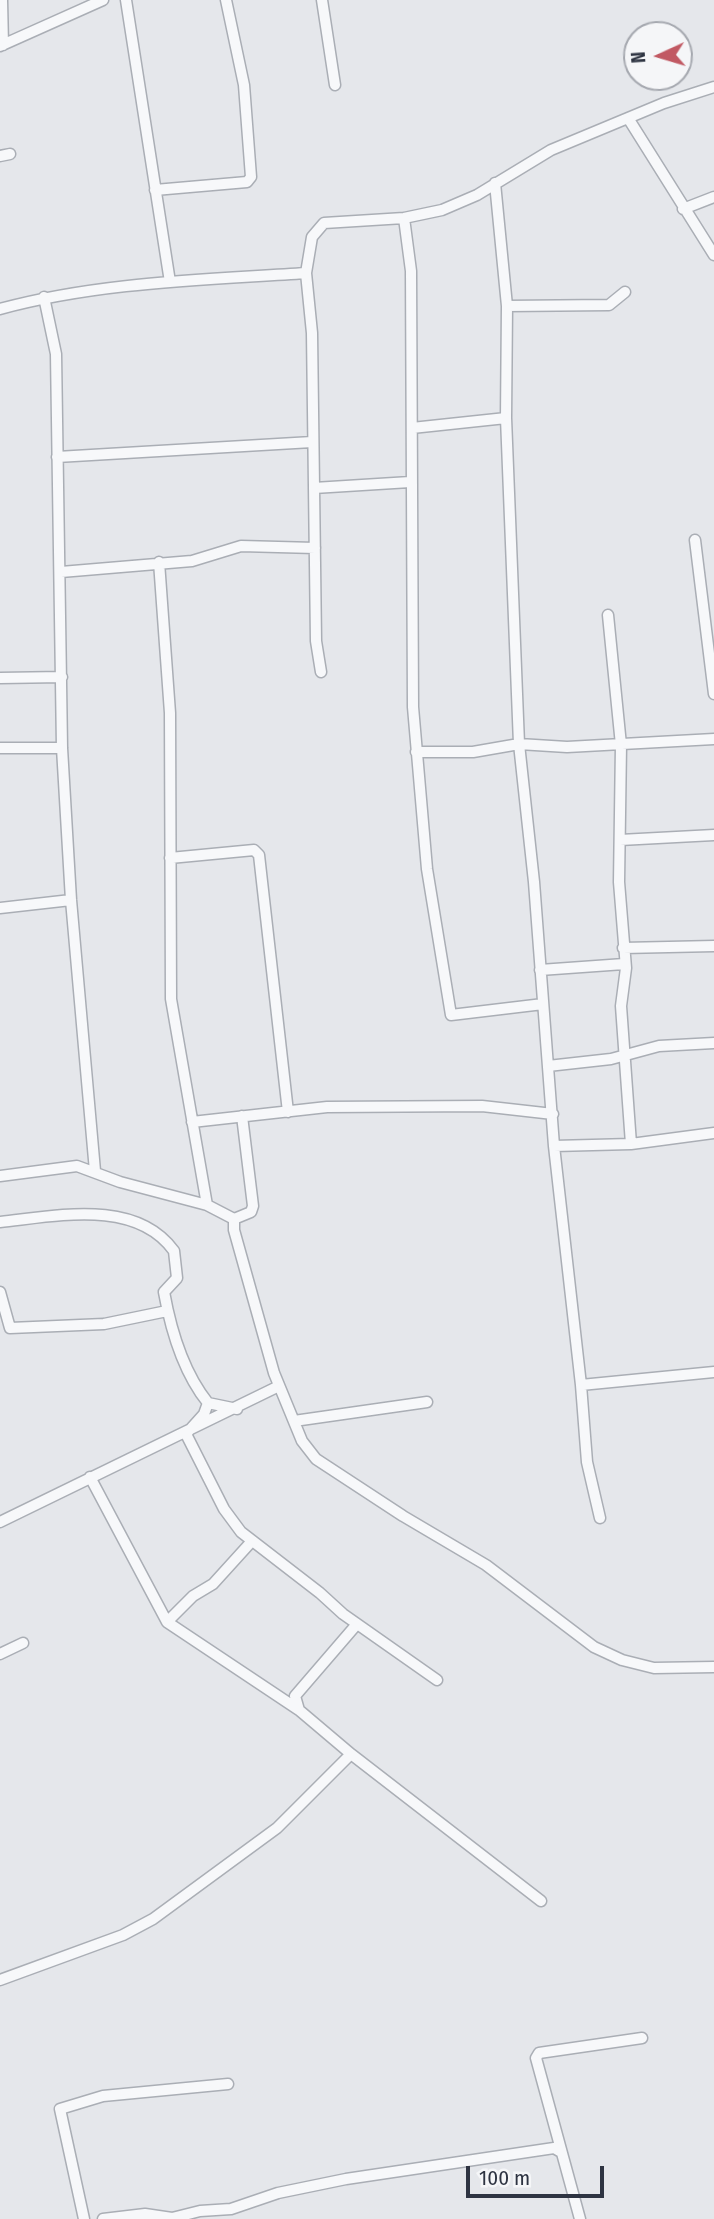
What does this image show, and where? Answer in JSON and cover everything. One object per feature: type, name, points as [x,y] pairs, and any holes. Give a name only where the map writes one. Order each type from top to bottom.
[{"type":"street","points":[[2,0],[2,45],[103,0]]},
{"type":"street","points":[[126,0],[170,282]]},
{"type":"street","points":[[155,190],[247,182],[251,177],[244,86],[226,0]]},
{"type":"street","points":[[322,0],[335,85]]},
{"type":"street","points":[[321,672],[316,641],[312,334],[306,273],[312,237],[324,223],[404,218],[442,211],[551,150],[664,103],[714,87]]},
{"type":"street","points":[[628,118],[682,209],[714,255]]},
{"type":"street","points":[[495,183],[507,306],[506,418],[519,744],[554,1146],[587,1462],[600,1518]]},
{"type":"street","points":[[682,209],[714,197]]},
{"type":"street","points":[[404,218],[411,271],[413,707],[427,869],[452,1015],[543,1004]]},
{"type":"street","points":[[0,309],[44,297],[170,282],[306,273]]},
{"type":"street","points":[[507,306],[609,305],[625,292]]},
{"type":"street","points":[[44,297],[56,354],[62,748],[71,900],[95,1171]]},
{"type":"street","points":[[412,428],[506,418]]},
{"type":"street","points":[[57,457],[312,442]]},
{"type":"street","points":[[314,488],[410,482]]},
{"type":"street","points":[[695,540],[714,694]]},
{"type":"street","points":[[61,572],[192,561],[241,546],[315,548]]},
{"type":"street","points":[[159,562],[169,687],[171,999],[207,1205]]},
{"type":"street","points":[[608,615],[621,746],[621,903],[625,925],[621,1006],[631,1144]]},
{"type":"street","points":[[0,678],[62,677]]},
{"type":"street","points":[[416,751],[473,752],[519,744],[621,746],[714,739]]},
{"type":"street","points":[[0,748],[62,748]]},
{"type":"street","points":[[620,839],[714,835]]},
{"type":"street","points":[[170,858],[254,850],[259,855],[288,1112]]},
{"type":"street","points":[[0,908],[71,900]]},
{"type":"street","points":[[623,948],[714,946]]},
{"type":"street","points":[[540,970],[624,964]]},
{"type":"street","points":[[548,1066],[611,1059],[659,1046],[714,1043]]},
{"type":"street","points":[[192,1122],[327,1107],[482,1106],[553,1114]]},
{"type":"street","points":[[0,1176],[77,1166],[120,1182],[207,1205],[234,1219],[251,1212],[253,1206],[242,1116]]},
{"type":"street","points":[[554,1146],[631,1144],[714,1133]]},
{"type":"street","points":[[0,1222],[114,1215],[149,1227],[168,1242],[178,1263],[177,1278],[164,1292],[167,1311],[195,1387],[208,1403],[237,1409]]},
{"type":"street","points":[[234,1219],[234,1230],[279,1386],[302,1441],[316,1459],[486,1564],[594,1647],[622,1660],[654,1668],[714,1667]]},
{"type":"street","points":[[0,1292],[10,1328],[104,1324],[167,1311]]},
{"type":"street","points":[[580,1385],[714,1372]]},
{"type":"street","points":[[0,1522],[90,1477],[186,1434],[279,1386]]},
{"type":"street","points":[[294,1421],[427,1402]]},
{"type":"street","points":[[186,1434],[204,1414],[208,1403]]},
{"type":"street","points":[[186,1434],[224,1509],[240,1532],[357,1624],[438,1680]]},
{"type":"street","points":[[90,1477],[167,1622],[299,1710],[351,1754],[541,1901]]},
{"type":"street","points":[[167,1622],[192,1597],[213,1584],[252,1541]]},
{"type":"street","points":[[299,1710],[295,1696],[357,1624]]},
{"type":"street","points":[[0,1654],[23,1643]]},
{"type":"street","points":[[0,1980],[123,1936],[153,1919],[277,1828],[351,1754]]},
{"type":"street","points":[[580,2219],[557,2150],[536,2064],[539,2053],[642,2038]]},
{"type":"street","points":[[84,2219],[60,2109],[103,2096],[228,2084]]},
{"type":"street","points":[[103,2219],[145,2214],[172,2218],[200,2211],[231,2209],[278,2193],[346,2179],[557,2150]]}]
